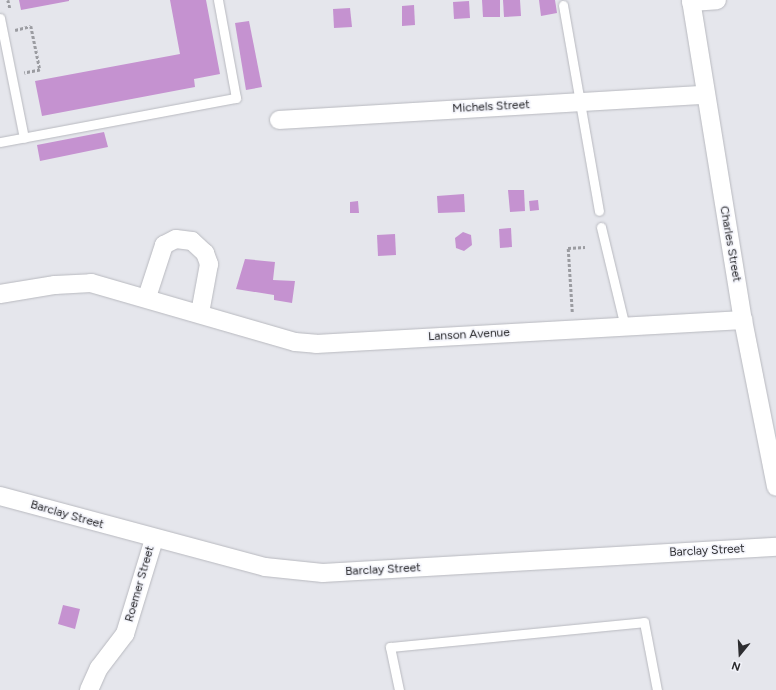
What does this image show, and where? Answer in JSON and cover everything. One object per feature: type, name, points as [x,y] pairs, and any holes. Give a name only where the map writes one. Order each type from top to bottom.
[{"type":"street","points":[[691,1],[717,0]]},
{"type":"street","name":"Charles Street","points":[[691,1],[704,94],[743,320],[776,487]]},
{"type":"street","name":"Michels Street","points":[[278,120],[704,94]]},
{"type":"street","points":[[147,298],[164,245],[176,239],[192,240],[205,253],[209,264],[200,312]]},
{"type":"street","name":"Lanson Avenue","points":[[0,294],[73,283],[108,286],[200,312],[295,342],[316,344],[743,320]]},
{"type":"street","name":"Barclay Street","points":[[0,496],[154,539],[265,567],[323,573],[776,547]]},
{"type":"street","name":"Roemer Street","points":[[89,690],[99,668],[125,634],[154,539]]},
{"type":"lane","points":[[0,142],[236,98],[218,0]]},
{"type":"lane","points":[[563,5],[582,102],[599,211]]},
{"type":"lane","points":[[0,18],[24,138]]},
{"type":"lane","points":[[601,227],[625,327]]},
{"type":"lane","points":[[399,690],[390,647],[644,622],[657,690]]},
{"type":"path","points":[[8,0],[11,15]]},
{"type":"path","points":[[13,22],[14,30],[31,26],[40,70],[23,73],[24,80]]},
{"type":"path","points":[[572,313],[568,248],[586,247]]},
{"type":"building","points":[[19,0],[69,0],[69,1],[21,10]]},
{"type":"building","points":[[170,0],[206,0],[220,74],[194,79],[195,87],[42,116],[35,81],[180,54]]},
{"type":"building","points":[[482,0],[500,0],[500,17],[483,17]]},
{"type":"building","points":[[503,0],[520,0],[521,16],[504,17]]},
{"type":"building","points":[[539,0],[555,0],[557,13],[541,16]]},
{"type":"building","points":[[469,1],[470,18],[454,19],[453,2]]},
{"type":"building","points":[[414,5],[415,25],[402,26],[402,6]]},
{"type":"building","points":[[350,8],[352,27],[334,28],[333,9]]},
{"type":"building","points":[[249,21],[262,87],[246,90],[235,23]]},
{"type":"building","points":[[104,132],[108,147],[40,161],[37,145]]},
{"type":"building","points":[[508,190],[524,190],[525,211],[510,212]]},
{"type":"building","points":[[464,194],[465,212],[438,213],[437,196]]},
{"type":"building","points":[[538,200],[539,210],[530,211],[529,201]]},
{"type":"building","points":[[358,201],[359,213],[350,213],[350,202]]},
{"type":"building","points":[[511,228],[512,247],[500,248],[499,229]]},
{"type":"building","points":[[463,232],[471,235],[472,245],[464,251],[456,248],[455,238]]},
{"type":"building","points":[[395,234],[396,255],[378,256],[377,235]]},
{"type":"building","points":[[245,259],[275,262],[273,280],[295,281],[292,303],[274,300],[274,295],[236,289]]},
{"type":"building","points":[[63,605],[80,609],[75,629],[58,624]]}]
